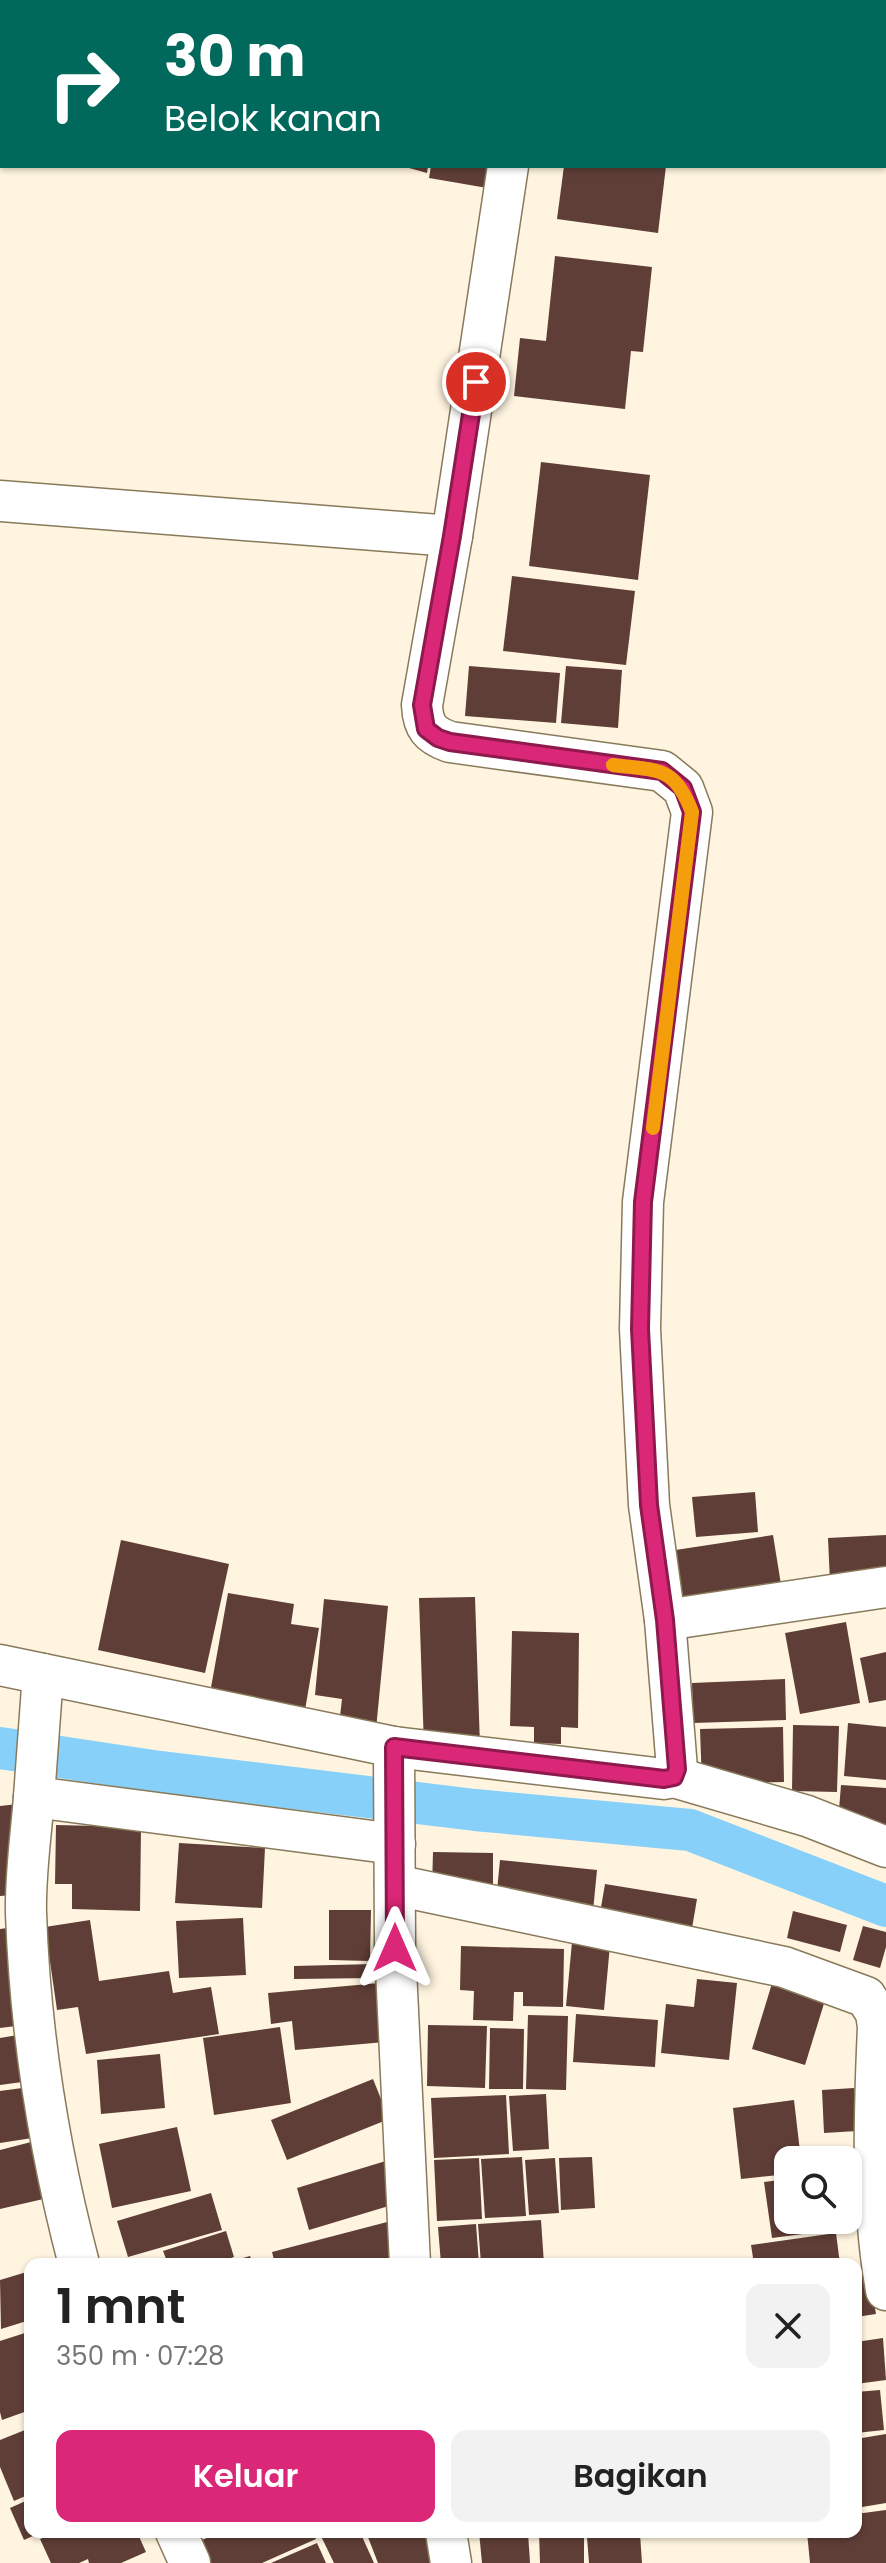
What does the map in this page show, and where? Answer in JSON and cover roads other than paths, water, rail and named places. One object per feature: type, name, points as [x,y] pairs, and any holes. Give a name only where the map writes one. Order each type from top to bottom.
[{"type":"street","points":[[508,168],[452,536],[422,705],[426,729],[450,742],[662,771],[683,788],[692,812],[643,1202],[640,1329],[649,1505],[665,1620],[677,1769],[674,1777]]},
{"type":"street","points":[[0,501],[452,536]]},
{"type":"street","points":[[665,1620],[886,1587]]},
{"type":"street","points":[[0,1665],[42,1692],[395,1760],[567,1769],[664,1779],[674,1777],[807,1816],[886,1847]]},
{"type":"street","points":[[42,1692],[26,1910],[35,2040],[59,2188],[77,2258]]},
{"type":"street","points":[[395,1760],[395,1948],[410,2258]]},
{"type":"street","points":[[35,1783],[395,1830]]},
{"type":"street","points":[[395,1885],[784,1967],[876,1983],[878,2027],[873,2150],[880,2253],[886,2290]]},
{"type":"street","points":[[179,2538],[190,2563]]},
{"type":"street","points":[[447,2538],[451,2563]]},
{"type":"waterway","points":[[0,1748],[153,1771],[475,1810],[690,1830],[886,1906]]}]
